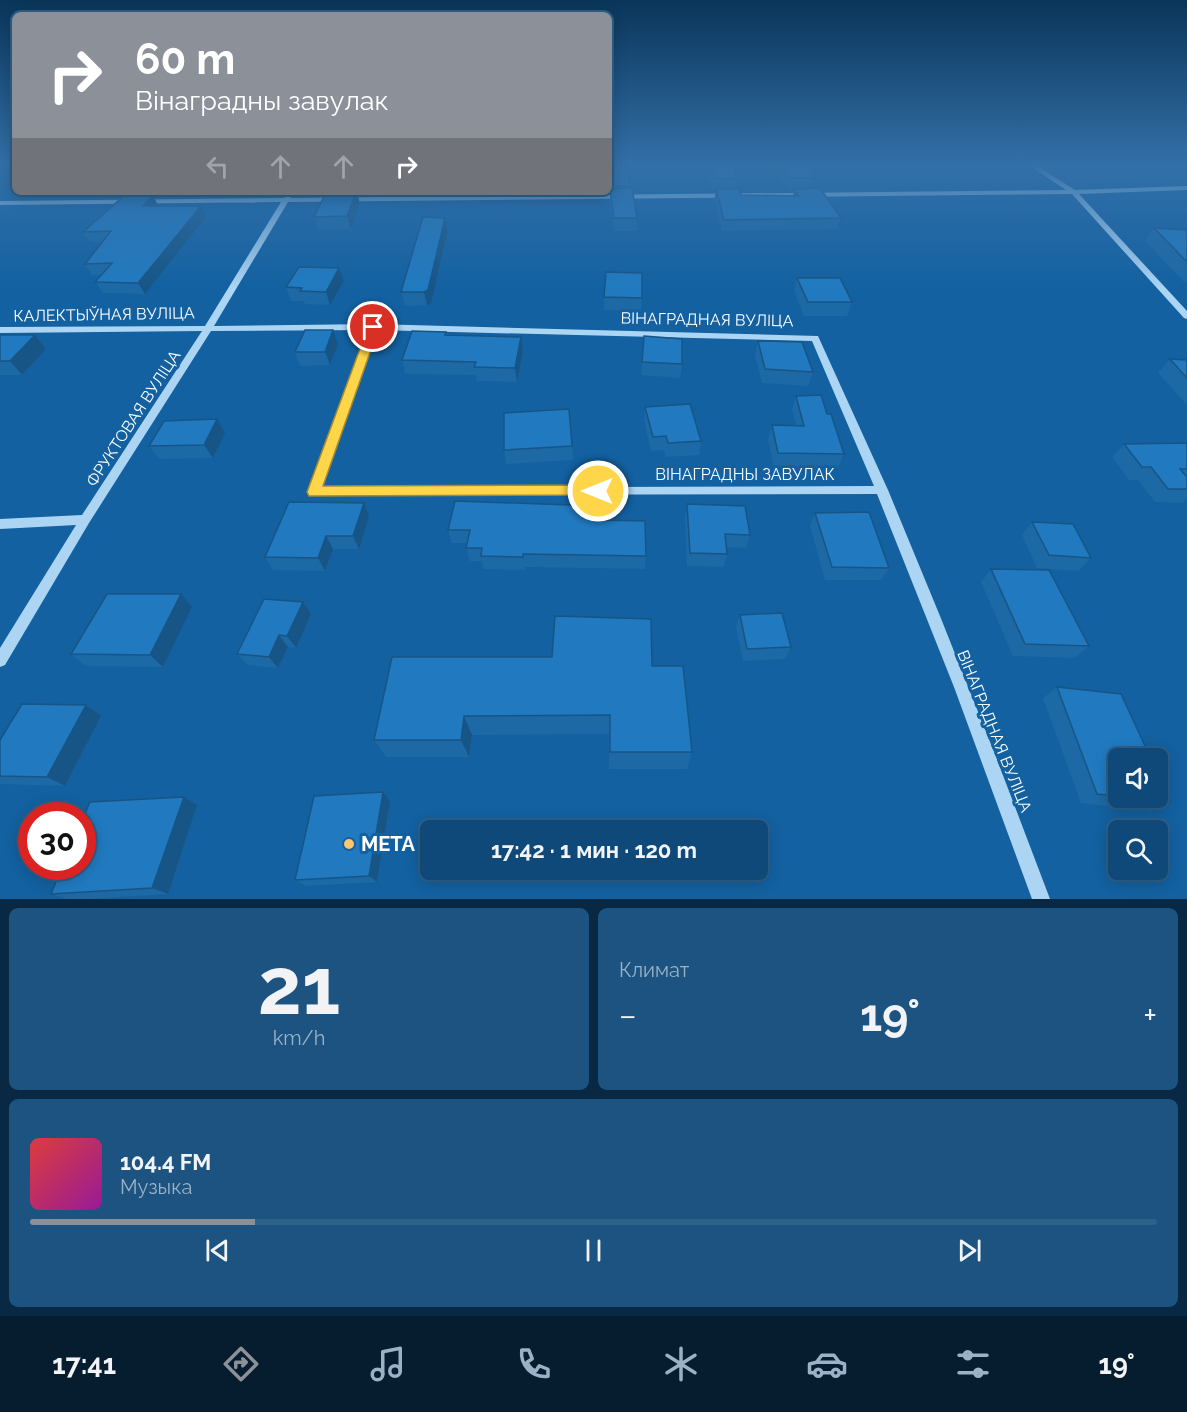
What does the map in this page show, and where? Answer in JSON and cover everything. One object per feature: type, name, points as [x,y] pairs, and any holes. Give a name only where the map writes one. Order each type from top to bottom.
[{"type":"street","name":"ФРУКТОВАЯ ВУЛІЦА","points":[[0,660],[85,520],[209,327],[281,206]]},
{"type":"street","points":[[1087,206],[1187,316]]},
{"type":"street","name":"ВІНАГРАДНАЯ ВУЛІЦА","points":[[209,327],[373,327],[815,338],[882,490],[1016,828],[1041,899]]},
{"type":"street","name":"КАЛЕКТЫЎНАЯ ВУЛІЦА","points":[[0,330],[209,327]]},
{"type":"street","name":"ВІНАГРАДНЫ ЗАВУЛАК","points":[[373,327],[314,492],[882,490]]},
{"type":"street","points":[[0,524],[85,520]]},
{"type":"building","points":[[113,206],[201,206],[138,283],[95,282],[112,263],[85,264],[111,231],[83,232]]},
{"type":"building","points":[[319,206],[351,206],[347,216],[314,217]]},
{"type":"building","points":[[612,206],[635,206],[637,218],[614,218]]},
{"type":"building","points":[[720,206],[833,206],[841,218],[724,220]]},
{"type":"building","points":[[423,217],[445,218],[428,290],[401,292]]},
{"type":"building","points":[[1154,228],[1187,230],[1187,262]]},
{"type":"building","points":[[299,267],[339,268],[326,292],[300,291],[302,288],[286,287]]},
{"type":"building","points":[[606,272],[642,273],[642,298],[604,297]]},
{"type":"building","points":[[797,278],[840,278],[852,302],[808,302]]},
{"type":"building","points":[[305,330],[333,330],[325,352],[295,352]]},
{"type":"building","points":[[412,331],[446,332],[445,335],[521,337],[515,368],[474,367],[476,362],[402,360]]},
{"type":"building","points":[[0,335],[35,335],[10,361],[0,361]]},
{"type":"building","points":[[644,336],[682,339],[682,364],[642,362]]},
{"type":"building","points":[[758,341],[802,342],[813,372],[765,369]]},
{"type":"building","points":[[1170,359],[1187,360],[1187,378]]},
{"type":"building","points":[[821,395],[827,414],[831,414],[844,454],[778,453],[772,425],[804,426],[796,396]]},
{"type":"building","points":[[690,404],[701,441],[668,443],[666,436],[653,437],[645,407]]},
{"type":"building","points":[[569,409],[572,446],[504,450],[504,413]]},
{"type":"building","points":[[217,419],[204,445],[149,446],[164,421]]},
{"type":"building","points":[[1187,443],[1187,469],[1180,469],[1187,477],[1187,489],[1168,489],[1151,467],[1142,467],[1124,444]]},
{"type":"building","points":[[455,501],[597,506],[597,520],[645,521],[646,556],[523,554],[523,557],[481,556],[482,548],[466,548],[470,530],[448,530]]},
{"type":"building","points":[[289,502],[364,503],[353,536],[326,536],[318,558],[265,557]]},
{"type":"building","points":[[687,504],[745,506],[750,535],[725,534],[727,554],[690,553]]},
{"type":"building","points":[[869,512],[889,568],[832,567],[815,513]]},
{"type":"building","points":[[1032,522],[1073,524],[1091,558],[1049,555]]},
{"type":"building","points":[[991,569],[1049,570],[1089,646],[1025,644]]},
{"type":"building","points":[[107,594],[181,594],[150,655],[71,654]]},
{"type":"building","points":[[264,599],[303,602],[287,636],[279,635],[269,657],[237,654]]},
{"type":"building","points":[[782,613],[791,647],[747,649],[740,615]]},
{"type":"building","points":[[555,616],[651,619],[652,666],[683,666],[692,752],[610,752],[610,715],[464,716],[461,740],[374,740],[392,657],[552,657]]},
{"type":"building","points":[[1057,687],[1121,694],[1146,748],[1108,748],[1108,795],[1097,794]]},
{"type":"building","points":[[22,704],[86,705],[47,777],[0,776],[0,740]]},
{"type":"building","name":"МЕТА","points":[[383,792],[369,876],[295,880],[314,796]]},
{"type":"building","points":[[184,797],[152,888],[51,894],[57,880],[96,880],[96,802],[90,802]]},
{"type":"place","name":"МЕТА","points":[[349,844]]},
{"type":"route","points":[[373,327],[314,492],[598,491]]}]
